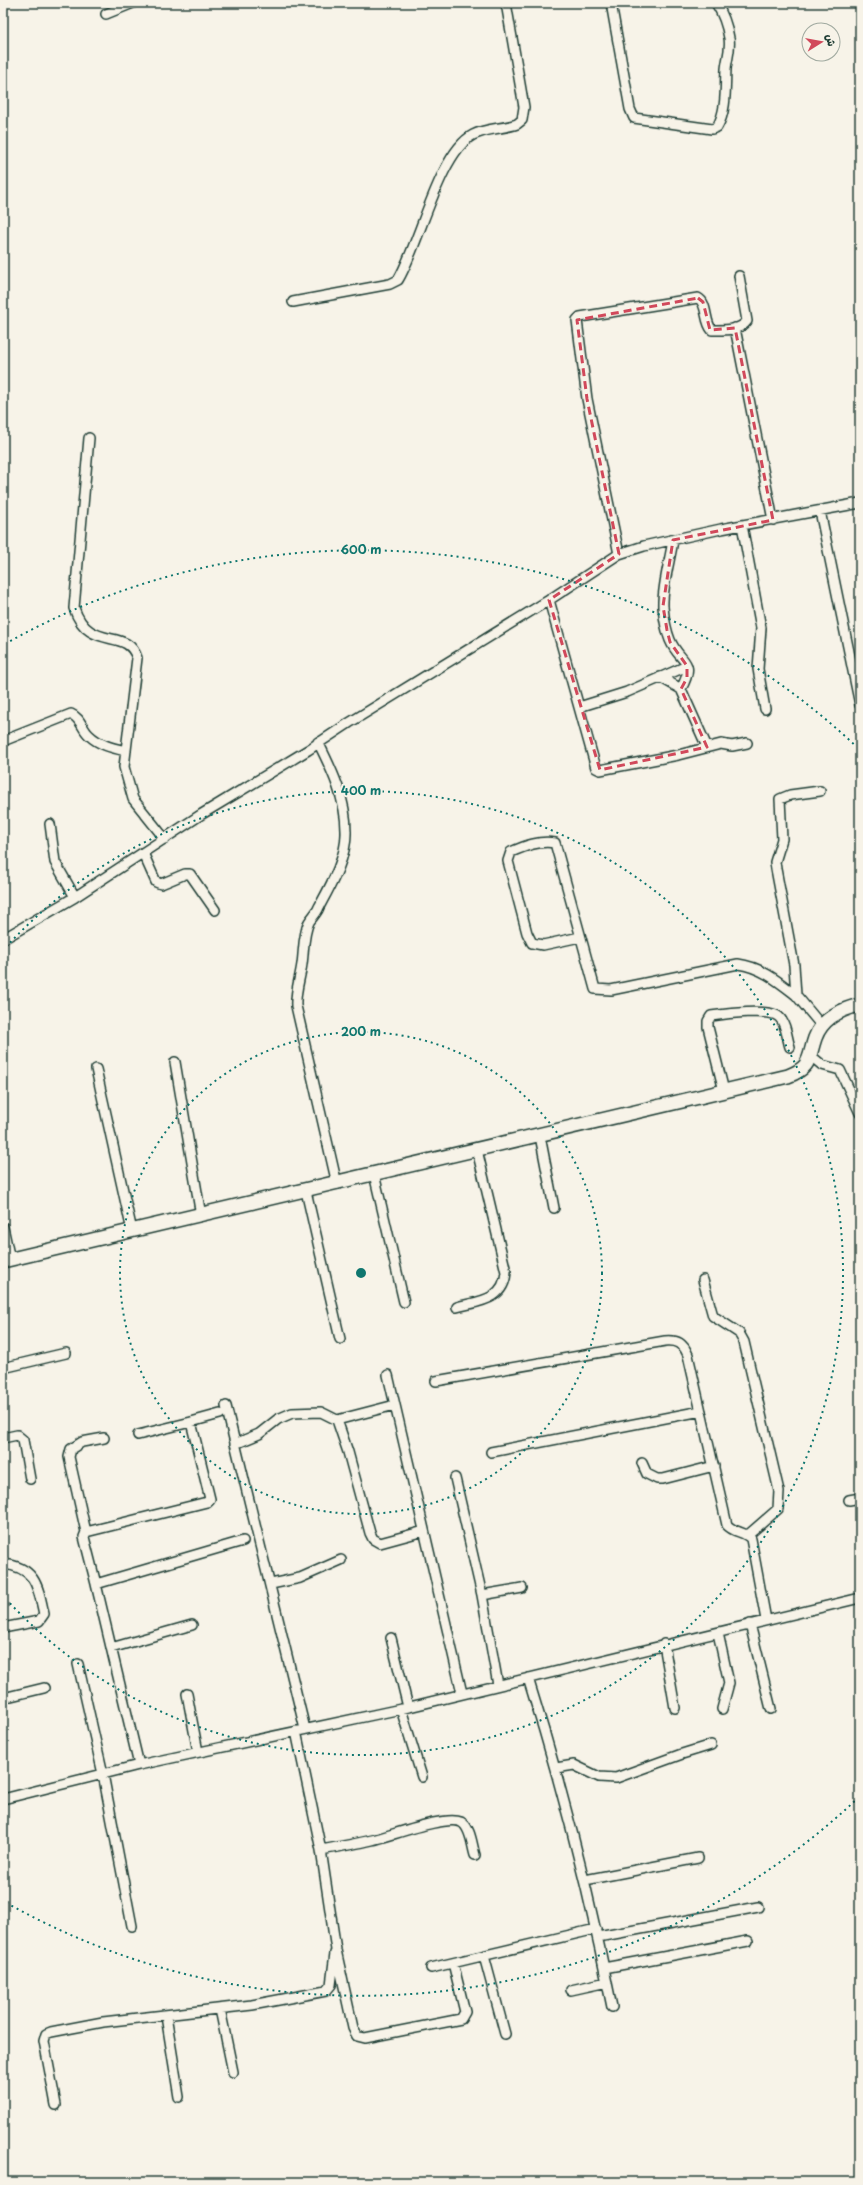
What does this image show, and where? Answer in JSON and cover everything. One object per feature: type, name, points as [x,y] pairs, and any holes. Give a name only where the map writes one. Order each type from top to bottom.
[{"type":"street","points":[[106,14],[133,3]]},
{"type":"street","points":[[293,302],[390,284],[398,280],[439,183],[458,149],[473,135],[518,124],[522,120],[524,107],[506,3]]},
{"type":"street","points":[[611,3],[630,109],[634,118],[712,129],[717,127],[719,124],[724,104],[726,67],[730,52],[726,25],[716,3]]},
{"type":"street","points":[[619,554],[587,399],[577,320],[580,317],[698,298],[703,302],[707,321],[712,330],[736,328],[747,321],[739,276]]},
{"type":"street","points":[[736,328],[773,520]]},
{"type":"street","points":[[89,438],[74,608],[78,618],[87,631],[100,637],[129,644],[135,651],[137,658],[124,767],[133,799],[164,839]]},
{"type":"street","points":[[3,939],[75,897],[202,814],[308,750],[318,742],[548,600],[619,554],[673,540],[742,525],[860,503]]},
{"type":"street","points":[[820,511],[860,705]]},
{"type":"street","points":[[742,525],[761,628],[758,669],[765,709]]},
{"type":"street","points":[[673,540],[663,606],[670,642],[688,666],[687,678],[681,689]]},
{"type":"street","points":[[548,600],[596,768],[600,770],[678,755],[721,744],[732,746],[747,743]]},
{"type":"street","points":[[579,707],[626,692],[688,666]]},
{"type":"street","points":[[660,677],[681,689],[707,747]]},
{"type":"street","points":[[3,741],[72,714],[78,718],[91,737],[103,745],[126,751]]},
{"type":"street","points":[[318,742],[332,771],[340,795],[346,832],[345,848],[334,879],[305,933],[302,965],[296,995],[296,1006],[337,1184]]},
{"type":"street","points":[[796,995],[794,965],[775,862],[782,839],[778,804],[783,796],[820,791]]},
{"type":"street","points":[[50,824],[56,862],[75,897]]},
{"type":"street","points":[[580,937],[543,945],[532,943],[527,933],[508,861],[511,852],[525,846],[547,841],[555,843],[595,989],[611,990],[738,964],[752,966],[773,977],[796,995],[821,1025]]},
{"type":"street","points":[[143,853],[156,882],[162,884],[185,874],[190,874],[215,910]]},
{"type":"street","points":[[3,1227],[6,1260],[337,1184],[795,1074],[806,1066],[811,1056],[814,1039],[821,1025],[843,1010],[860,1005]]},
{"type":"street","points":[[724,1091],[708,1027],[708,1021],[711,1016],[727,1014],[774,1014],[781,1019],[790,1047]]},
{"type":"street","points":[[811,1056],[822,1065],[840,1070],[860,1113]]},
{"type":"street","points":[[175,1062],[200,1216]]},
{"type":"street","points":[[96,1069],[132,1231]]},
{"type":"street","points":[[540,1136],[554,1208]]},
{"type":"street","points":[[457,1307],[490,1298],[500,1291],[505,1283],[506,1272],[477,1150]]},
{"type":"street","points":[[374,1174],[404,1302]]},
{"type":"street","points":[[306,1191],[340,1340]]},
{"type":"street","points":[[703,1280],[713,1316],[734,1328],[742,1337],[744,1342],[779,1491],[778,1509],[748,1534]]},
{"type":"street","points":[[436,1381],[673,1340],[680,1342],[685,1347],[702,1411],[727,1526],[731,1530],[748,1534]]},
{"type":"street","points":[[3,1368],[66,1352]]},
{"type":"street","points":[[388,1375],[462,1693]]},
{"type":"street","points":[[236,1444],[259,1434],[278,1419],[292,1413],[321,1412],[337,1420],[395,1405]]},
{"type":"street","points":[[226,1406],[271,1584],[301,1730],[322,1850],[336,1950],[353,2028],[360,2038],[461,2019],[465,2015],[453,1963]]},
{"type":"street","points":[[491,1452],[702,1411]]},
{"type":"street","points":[[138,1435],[220,1414]]},
{"type":"street","points":[[337,1420],[348,1452],[366,1522],[373,1539],[380,1543],[424,1531]]},
{"type":"street","points":[[86,1532],[200,1504],[210,1499],[191,1422]]},
{"type":"street","points":[[3,1438],[17,1435],[23,1440],[30,1479]]},
{"type":"street","points":[[104,1438],[82,1442],[71,1449],[69,1457],[86,1532],[84,1537],[139,1765]]},
{"type":"street","points":[[642,1463],[647,1474],[657,1479],[714,1466]]},
{"type":"street","points":[[455,1478],[482,1595],[498,1685]]},
{"type":"street","points":[[849,1500],[860,1498]]},
{"type":"street","points":[[748,1534],[753,1546],[766,1620]]},
{"type":"street","points":[[96,1584],[243,1542]]},
{"type":"street","points":[[271,1584],[300,1578],[342,1560]]},
{"type":"street","points":[[3,1564],[13,1565],[34,1578],[38,1587],[44,1614],[40,1621],[3,1628]]},
{"type":"street","points":[[482,1595],[522,1588]]},
{"type":"street","points":[[3,1799],[139,1765],[404,1708],[664,1644],[860,1598]]},
{"type":"street","points":[[750,1624],[771,1709]]},
{"type":"street","points":[[111,1648],[192,1625]]},
{"type":"street","points":[[718,1632],[729,1683],[722,1709]]},
{"type":"street","points":[[391,1638],[404,1708],[422,1777]]},
{"type":"street","points":[[664,1644],[675,1708]]},
{"type":"street","points":[[78,1664],[103,1774],[132,1926]]},
{"type":"street","points":[[528,1678],[556,1768],[585,1880],[612,2007]]},
{"type":"street","points":[[3,1698],[44,1688]]},
{"type":"street","points":[[187,1694],[198,1752]]},
{"type":"street","points":[[556,1768],[574,1765],[599,1777],[616,1778],[711,1745]]},
{"type":"street","points":[[322,1850],[373,1840],[436,1822],[455,1821],[462,1823],[468,1830],[475,1855]]},
{"type":"street","points":[[585,1880],[698,1858]]},
{"type":"street","points":[[431,1968],[597,1933],[758,1907]]},
{"type":"street","points":[[604,1968],[748,1941]]},
{"type":"street","points":[[56,2105],[44,2041],[46,2034],[56,2030],[103,2022],[220,2009],[326,1991],[331,1985],[336,1950]]},
{"type":"street","points":[[484,1956],[505,2034]]},
{"type":"street","points":[[571,1990],[607,1982]]},
{"type":"street","points":[[220,2009],[234,2072]]},
{"type":"street","points":[[166,2016],[179,2098]]},
{"type":"highlighted area","points":[[698,298],[703,302],[710,330],[735,328],[773,520],[673,540],[663,606],[670,642],[687,666],[687,678],[681,689],[707,747],[600,770],[549,600],[619,554],[587,399],[577,320]]}]
